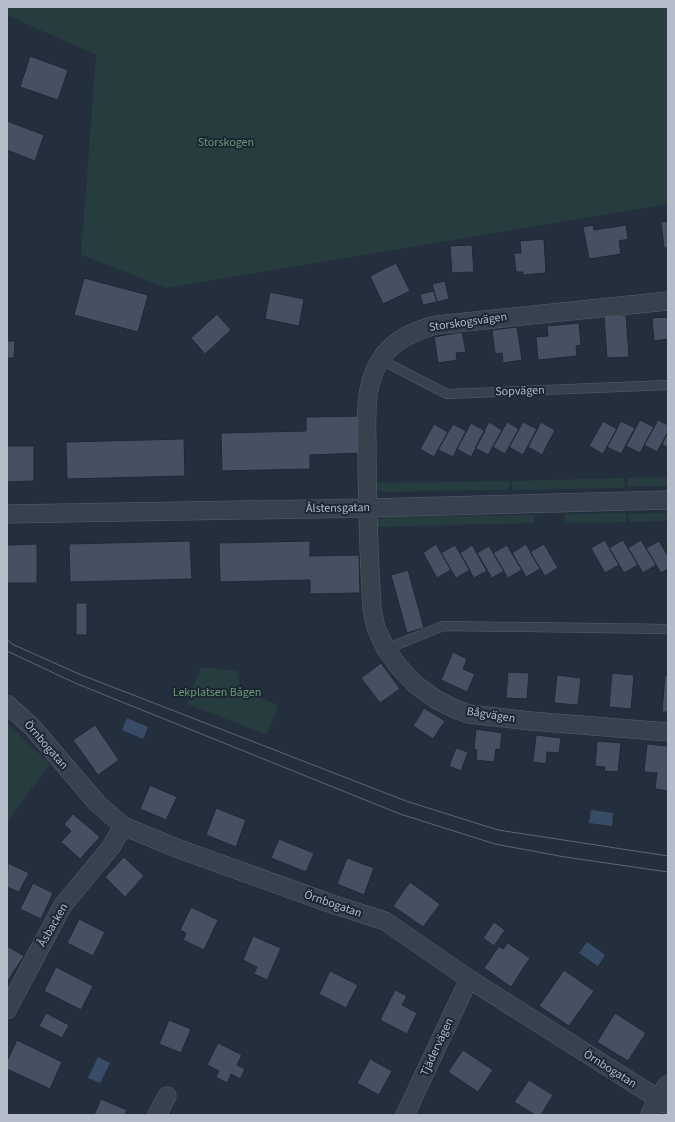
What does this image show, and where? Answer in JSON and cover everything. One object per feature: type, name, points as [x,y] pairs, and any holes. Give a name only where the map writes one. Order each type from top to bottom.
[{"type":"street","name":"Storskogsvägen","points":[[368,508],[368,402],[370,385],[381,360],[391,346],[420,329],[436,325],[668,301]]},
{"type":"street","name":"Ålstensgatan","points":[[7,514],[368,508],[668,500]]},
{"type":"street","name":"Bågvägen","points":[[368,508],[372,609],[376,628],[386,649],[399,667],[416,685],[437,700],[469,714],[531,721],[668,732]]},
{"type":"street","name":"Örnbogatan","points":[[7,704],[33,728],[97,803],[123,826],[179,850],[385,921],[469,979],[663,1102]]},
{"type":"street","name":"Åsbacken","points":[[7,1010],[63,905],[111,847],[123,826]]},
{"type":"street","name":"Tjädervägen","points":[[405,1115],[469,979]]},
{"type":"street","points":[[650,1115],[663,1102],[668,1084]]},
{"type":"street","points":[[157,1115],[166,1096]]},
{"type":"lane","name":"Sopvägen","points":[[381,360],[446,394],[668,385]]},
{"type":"lane","points":[[386,649],[443,626],[668,629]]},
{"type":"green space","name":"Storskogen","points":[[7,7],[668,7],[668,204],[167,288],[81,255],[96,55],[7,15]]},
{"type":"green space","points":[[668,477],[668,486],[628,486],[627,479],[629,478]]},
{"type":"green space","points":[[624,478],[625,486],[622,488],[512,490],[512,481]]},
{"type":"green space","points":[[509,481],[508,490],[382,492],[375,488],[374,483]]},
{"type":"green space","points":[[626,513],[626,522],[565,523],[565,514]]},
{"type":"green space","points":[[668,513],[668,521],[630,522],[628,519],[628,514]]},
{"type":"green space","points":[[534,515],[534,523],[375,527],[378,520],[383,517]]},
{"type":"green space","name":"Lekplatsen Bågen","points":[[201,667],[237,671],[241,690],[278,705],[267,735],[187,704]]},
{"type":"green space","points":[[7,723],[50,764],[7,821]]},
{"type":"water","points":[[127,718],[148,727],[143,739],[122,730]]},
{"type":"water","points":[[591,810],[613,813],[612,826],[589,823]]},
{"type":"water","points":[[587,942],[605,955],[598,966],[579,953]]},
{"type":"water","points":[[98,1057],[110,1063],[100,1083],[88,1078]]},
{"type":"building","points":[[30,56],[68,70],[58,100],[20,87]]},
{"type":"building","points":[[7,121],[44,135],[35,161],[7,150]]},
{"type":"building","points":[[668,221],[668,248],[664,248],[661,222]]},
{"type":"building","points":[[593,225],[594,230],[626,225],[628,239],[619,241],[621,254],[589,259],[583,227]]},
{"type":"building","points":[[544,239],[546,273],[523,275],[523,272],[516,272],[514,253],[521,253],[520,241]]},
{"type":"building","points":[[472,245],[474,272],[452,273],[450,246]]},
{"type":"building","points":[[396,263],[410,291],[383,304],[370,276]]},
{"type":"building","points":[[84,278],[148,295],[138,332],[74,315]]},
{"type":"building","points":[[445,281],[449,299],[437,302],[432,284]]},
{"type":"building","points":[[434,291],[437,302],[423,305],[420,294]]},
{"type":"building","points":[[270,292],[304,299],[299,326],[265,319]]},
{"type":"building","points":[[217,314],[231,330],[205,354],[191,338]]},
{"type":"building","points":[[626,315],[629,357],[607,358],[604,316]]},
{"type":"building","points":[[668,317],[668,339],[654,341],[652,318]]},
{"type":"building","points":[[579,323],[581,345],[576,346],[577,356],[538,360],[536,337],[548,336],[547,326]]},
{"type":"building","points":[[517,327],[522,360],[503,363],[502,353],[495,354],[492,330]]},
{"type":"building","points":[[462,332],[466,352],[456,353],[457,360],[438,363],[434,337]]},
{"type":"building","points":[[7,341],[15,341],[14,358],[7,358]]},
{"type":"building","points":[[361,416],[362,453],[310,455],[310,469],[222,471],[221,433],[306,431],[306,417]]},
{"type":"building","points":[[640,420],[654,427],[640,453],[626,446]]},
{"type":"building","points":[[658,420],[668,425],[668,432],[657,452],[644,445]]},
{"type":"building","points":[[603,421],[617,429],[603,454],[589,446]]},
{"type":"building","points":[[621,421],[635,428],[621,454],[607,447]]},
{"type":"building","points":[[489,422],[502,430],[488,455],[475,448]]},
{"type":"building","points":[[507,422],[519,429],[505,454],[493,447]]},
{"type":"building","points":[[523,422],[537,429],[523,455],[509,447]]},
{"type":"building","points":[[541,422],[555,430],[542,455],[528,447]]},
{"type":"building","points":[[471,423],[485,431],[471,457],[457,449]]},
{"type":"building","points":[[434,424],[448,432],[434,457],[420,449]]},
{"type":"building","points":[[453,424],[466,431],[453,457],[438,450]]},
{"type":"building","points":[[668,432],[668,448],[662,444]]},
{"type":"building","points":[[184,439],[185,476],[67,479],[66,442]]},
{"type":"building","points":[[7,446],[34,446],[34,481],[7,482]]},
{"type":"building","points":[[605,540],[619,565],[605,573],[591,548]]},
{"type":"building","points":[[623,540],[638,565],[624,573],[609,548]]},
{"type":"building","points":[[641,540],[656,565],[643,573],[628,548]]},
{"type":"building","points":[[190,541],[192,579],[70,582],[69,544]]},
{"type":"building","points":[[310,541],[310,556],[359,555],[360,593],[310,594],[310,580],[220,582],[219,543]]},
{"type":"building","points":[[659,541],[668,556],[668,569],[661,573],[646,548]]},
{"type":"building","points":[[37,544],[37,583],[7,583],[7,545]]},
{"type":"building","points":[[436,544],[451,570],[437,578],[423,553]]},
{"type":"building","points":[[526,544],[540,569],[526,577],[512,553]]},
{"type":"building","points":[[544,544],[558,568],[545,576],[530,552]]},
{"type":"building","points":[[455,545],[470,570],[456,578],[441,553]]},
{"type":"building","points":[[472,545],[487,571],[474,578],[460,553]]},
{"type":"building","points":[[507,545],[522,570],[508,578],[493,553]]},
{"type":"building","points":[[489,546],[504,571],[492,578],[477,553]]},
{"type":"building","points":[[408,570],[424,628],[407,633],[391,575]]},
{"type":"building","points":[[76,603],[87,603],[87,635],[76,635]]},
{"type":"building","points":[[453,652],[467,659],[463,669],[475,674],[467,692],[441,680]]},
{"type":"building","points":[[381,663],[400,689],[380,703],[361,678]]},
{"type":"building","points":[[508,672],[529,673],[527,699],[506,698]]},
{"type":"building","points":[[612,673],[634,675],[631,709],[609,707]]},
{"type":"building","points":[[557,675],[581,678],[578,705],[554,703]]},
{"type":"building","points":[[665,675],[668,676],[668,712],[662,712]]},
{"type":"building","points":[[424,708],[445,721],[433,739],[413,726]]},
{"type":"building","points":[[95,725],[119,760],[98,775],[73,740]]},
{"type":"building","points":[[476,729],[502,733],[500,750],[496,749],[494,762],[476,760],[477,750],[474,749]]},
{"type":"building","points":[[536,735],[561,738],[559,753],[547,752],[546,764],[533,762]]},
{"type":"building","points":[[597,741],[621,743],[618,772],[604,771],[605,767],[595,766]]},
{"type":"building","points":[[647,744],[668,746],[668,791],[655,789],[657,773],[644,772]]},
{"type":"building","points":[[456,748],[468,752],[461,771],[449,766]]},
{"type":"building","points":[[150,785],[177,797],[166,820],[140,809]]},
{"type":"building","points":[[216,808],[246,820],[236,847],[206,835]]},
{"type":"building","points":[[73,814],[100,837],[80,859],[61,842],[71,831],[64,824]]},
{"type":"building","points":[[279,839],[314,853],[306,872],[271,858]]},
{"type":"building","points":[[124,857],[144,876],[125,897],[105,877]]},
{"type":"building","points":[[347,858],[374,868],[364,895],[337,884]]},
{"type":"building","points":[[8,863],[29,873],[19,892],[7,887]]},
{"type":"building","points":[[410,882],[440,904],[423,927],[393,906]]},
{"type":"building","points":[[33,883],[53,893],[41,919],[20,909]]},
{"type":"building","points":[[191,907],[218,920],[204,950],[183,940],[186,933],[180,930]]},
{"type":"building","points":[[79,919],[105,932],[93,956],[67,943]]},
{"type":"building","points":[[494,922],[505,930],[494,946],[483,938]]},
{"type":"building","points":[[253,936],[281,948],[267,980],[254,974],[257,967],[243,960]]},
{"type":"building","points":[[508,943],[530,958],[511,987],[484,968],[499,946],[503,949]]},
{"type":"building","points":[[7,946],[24,956],[7,982]]},
{"type":"building","points":[[56,967],[93,986],[81,1010],[44,991]]},
{"type":"building","points":[[564,970],[594,991],[569,1026],[539,1006]]},
{"type":"building","points":[[330,971],[358,985],[346,1008],[319,994]]},
{"type":"building","points":[[395,990],[407,996],[402,1005],[417,1013],[407,1034],[380,1020]]},
{"type":"building","points":[[46,1013],[69,1025],[62,1038],[39,1026]]},
{"type":"building","points":[[615,1013],[646,1033],[628,1061],[597,1042]]},
{"type":"building","points":[[169,1020],[191,1029],[181,1053],[159,1044]]},
{"type":"building","points":[[17,1040],[62,1062],[50,1089],[7,1069],[7,1061]]},
{"type":"building","points":[[218,1043],[242,1055],[237,1065],[245,1069],[240,1079],[231,1074],[227,1083],[216,1077],[219,1071],[207,1065]]},
{"type":"building","points":[[463,1050],[493,1070],[478,1092],[448,1072]]},
{"type":"building","points":[[370,1059],[392,1071],[379,1095],[357,1083]]},
{"type":"building","points":[[529,1080],[553,1095],[541,1115],[535,1115],[514,1102]]},
{"type":"building","points":[[101,1099],[127,1110],[125,1115],[94,1115]]},
{"type":"tram line","points":[[7,639],[12,644],[79,674],[406,801],[498,830],[668,856]]},
{"type":"tram line","points":[[7,651],[75,683],[400,814],[495,844],[565,857],[668,872]]}]
